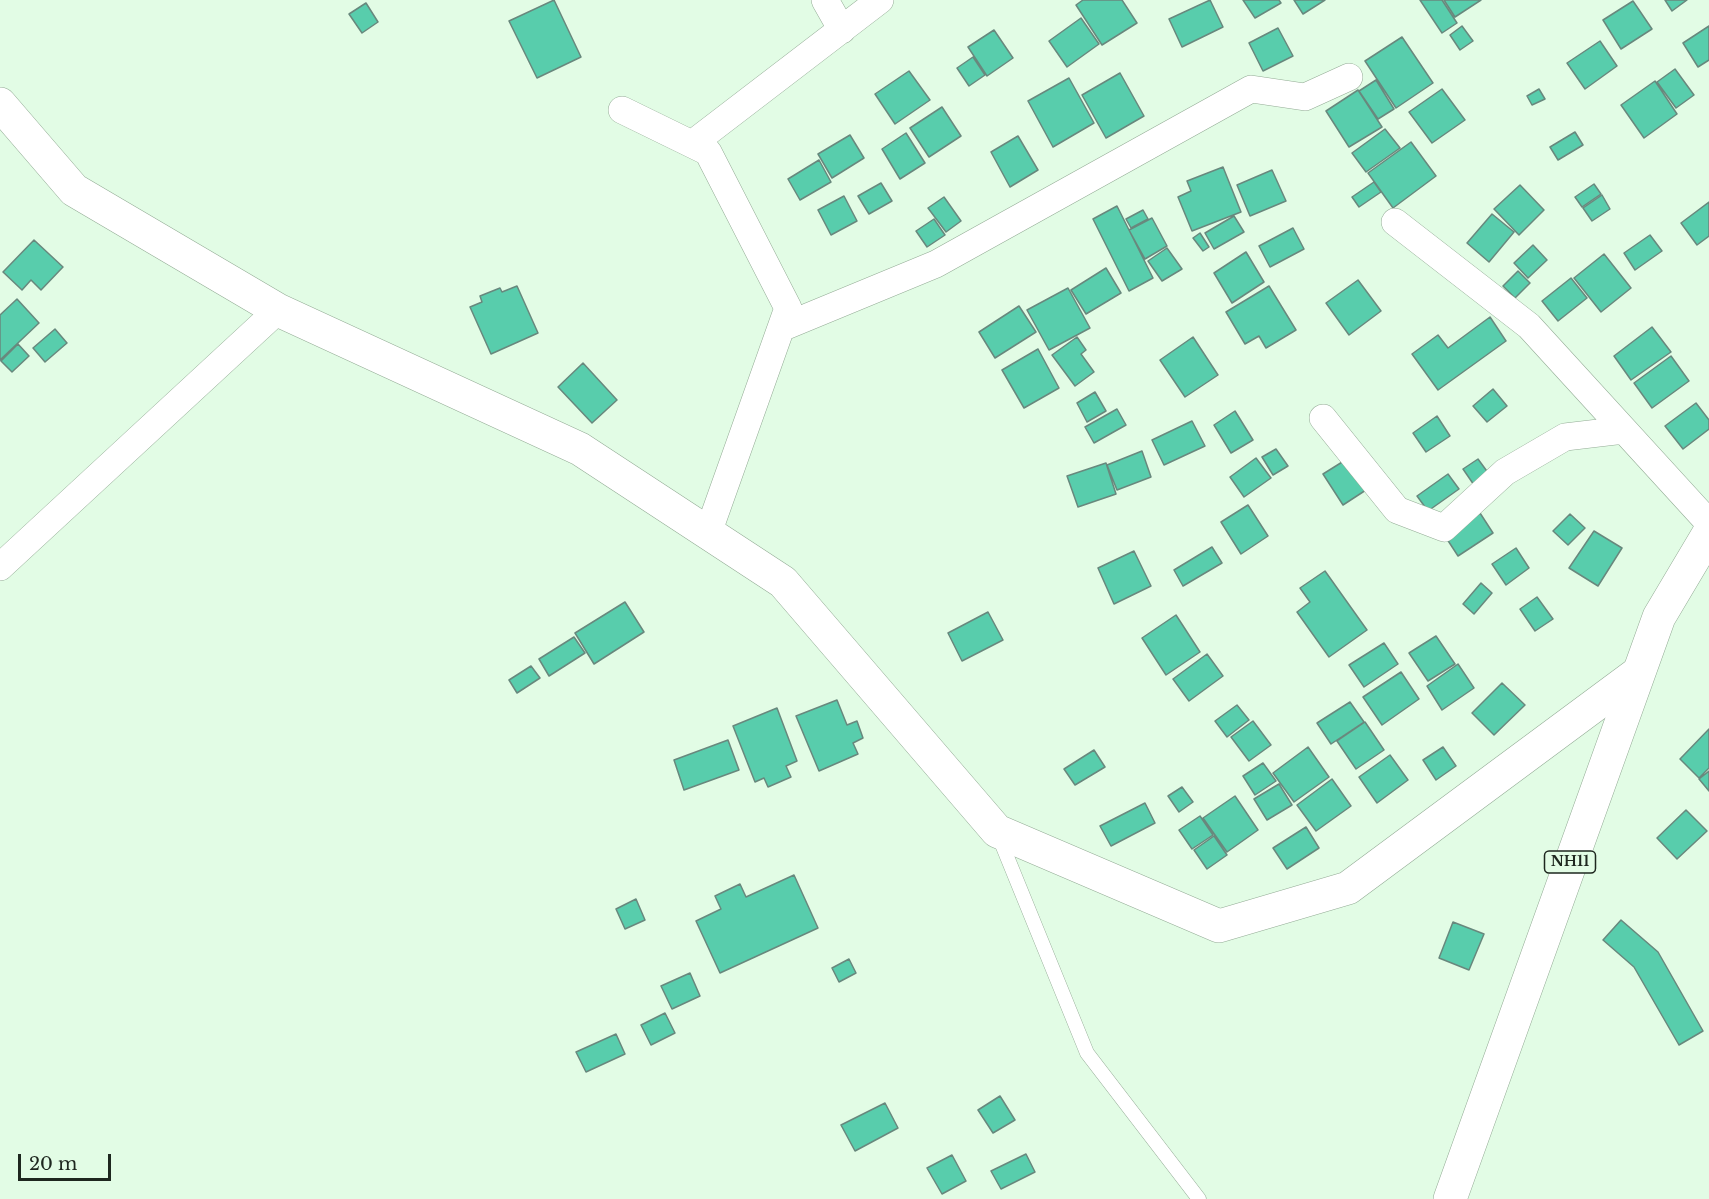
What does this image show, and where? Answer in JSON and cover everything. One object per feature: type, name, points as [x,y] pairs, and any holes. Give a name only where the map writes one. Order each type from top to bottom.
[{"type":"main road","points":[[0,104],[74,190],[278,310],[580,449],[783,582],[997,831],[1219,926],[1348,888],[1638,674]]},
{"type":"main road","name":"NH11","points":[[1450,1199],[1659,617],[1709,533]]},
{"type":"street","points":[[825,0],[842,30]]},
{"type":"street","points":[[692,144],[880,0]]},
{"type":"street","points":[[781,328],[936,264],[1251,89],[1305,96],[1349,76]]},
{"type":"street","points":[[622,110],[708,152],[789,308],[708,532]]},
{"type":"street","points":[[1395,222],[1529,326],[1709,523]]},
{"type":"street","points":[[0,567],[278,310]]},
{"type":"street","points":[[1323,418],[1397,510],[1444,528],[1505,472],[1565,437],[1624,430]]},
{"type":"lane","points":[[997,831],[1087,1053],[1199,1199]]},
{"type":"building","points":[[554,0],[581,57],[537,78],[509,21]]},
{"type":"building","points":[[1083,0],[1122,0],[1137,23],[1102,45],[1076,5]]},
{"type":"building","points":[[1210,0],[1223,27],[1182,47],[1169,19]]},
{"type":"building","points":[[1243,0],[1279,0],[1281,3],[1255,18]]},
{"type":"building","points":[[1294,0],[1325,0],[1303,14]]},
{"type":"building","points":[[1420,0],[1442,0],[1457,23],[1442,33]]},
{"type":"building","points":[[1444,0],[1481,0],[1455,17]]},
{"type":"building","points":[[1665,0],[1687,0],[1672,11]]},
{"type":"building","points":[[1633,1],[1652,29],[1621,49],[1603,20]]},
{"type":"building","points":[[366,3],[378,22],[362,33],[349,14]]},
{"type":"building","points":[[1081,18],[1099,44],[1067,67],[1049,41]]},
{"type":"building","points":[[1462,26],[1473,41],[1460,50],[1450,35]]},
{"type":"building","points":[[1709,26],[1709,60],[1698,67],[1683,43]]},
{"type":"building","points":[[1278,28],[1293,56],[1263,71],[1249,43]]},
{"type":"building","points":[[994,30],[1013,58],[987,76],[968,47]]},
{"type":"building","points":[[1402,37],[1433,83],[1396,108],[1365,61]]},
{"type":"building","points":[[1600,41],[1617,66],[1585,89],[1567,63]]},
{"type":"building","points":[[973,57],[985,75],[969,86],[957,68]]},
{"type":"building","points":[[1675,69],[1694,95],[1676,108],[1657,82]]},
{"type":"building","points":[[909,71],[930,100],[895,124],[875,94]]},
{"type":"building","points":[[1120,73],[1144,116],[1106,138],[1082,95]]},
{"type":"building","points":[[1069,78],[1094,123],[1053,147],[1028,101]]},
{"type":"building","points":[[1376,80],[1394,109],[1378,119],[1359,91]]},
{"type":"building","points":[[1655,81],[1677,114],[1644,138],[1621,105]]},
{"type":"building","points":[[1442,89],[1465,120],[1432,143],[1409,112]]},
{"type":"building","points":[[1539,89],[1545,99],[1532,105],[1527,96]]},
{"type":"building","points":[[1358,90],[1382,127],[1349,147],[1326,111]]},
{"type":"building","points":[[942,107],[961,136],[929,157],[910,128]]},
{"type":"building","points":[[1385,129],[1400,148],[1366,172],[1352,153]]},
{"type":"building","points":[[1575,132],[1583,145],[1558,160],[1550,147]]},
{"type":"building","points":[[906,133],[925,163],[900,179],[882,149]]},
{"type":"building","points":[[850,135],[864,158],[832,178],[818,154]]},
{"type":"building","points":[[1018,136],[1038,170],[1010,187],[991,152]]},
{"type":"building","points":[[1411,142],[1436,176],[1393,208],[1368,173]]},
{"type":"building","points":[[819,160],[831,182],[800,200],[788,179]]},
{"type":"building","points":[[1223,167],[1241,212],[1192,231],[1178,197],[1191,191],[1187,181]]},
{"type":"building","points":[[1272,170],[1286,201],[1250,216],[1237,185]]},
{"type":"building","points":[[1374,182],[1381,192],[1359,207],[1352,197]]},
{"type":"building","points":[[881,183],[892,201],[869,214],[858,196]]},
{"type":"building","points":[[1594,184],[1601,194],[1582,207],[1575,197]]},
{"type":"building","points":[[1520,185],[1544,210],[1519,235],[1494,209]]},
{"type":"building","points":[[1602,195],[1610,209],[1592,221],[1583,208]]},
{"type":"building","points":[[844,196],[857,221],[831,235],[818,210]]},
{"type":"building","points":[[944,197],[961,221],[946,232],[928,208]]},
{"type":"building","points":[[1709,202],[1709,236],[1697,245],[1681,223]]},
{"type":"building","points":[[1117,206],[1153,278],[1129,291],[1093,219]]},
{"type":"building","points":[[1143,210],[1148,219],[1131,228],[1126,219]]},
{"type":"building","points":[[1492,214],[1514,232],[1489,262],[1467,243]]},
{"type":"building","points":[[1234,216],[1244,232],[1214,249],[1205,233]]},
{"type":"building","points":[[1152,218],[1167,246],[1145,259],[1129,230]]},
{"type":"building","points":[[934,219],[945,235],[927,247],[916,231]]},
{"type":"building","points":[[1293,228],[1304,249],[1270,267],[1259,246]]},
{"type":"building","points":[[1200,233],[1209,247],[1203,251],[1193,238]]},
{"type":"building","points":[[1650,235],[1662,251],[1635,270],[1624,253]]},
{"type":"building","points":[[34,240],[63,267],[41,290],[31,280],[22,290],[3,272]]},
{"type":"building","points":[[1533,245],[1547,260],[1528,278],[1514,263]]},
{"type":"building","points":[[1167,248],[1182,269],[1162,281],[1148,261]]},
{"type":"building","points":[[1246,252],[1264,282],[1232,303],[1214,273]]},
{"type":"building","points":[[1604,254],[1631,288],[1601,312],[1574,278]]},
{"type":"building","points":[[1106,268],[1121,293],[1086,314],[1071,290]]},
{"type":"building","points":[[1518,271],[1530,283],[1515,298],[1503,286]]},
{"type":"building","points":[[1571,278],[1587,298],[1558,321],[1542,301]]},
{"type":"building","points":[[1358,280],[1381,311],[1349,335],[1326,303]]},
{"type":"building","points":[[517,286],[538,333],[491,354],[470,307],[482,302],[480,296],[500,288],[502,292]]},
{"type":"building","points":[[1269,286],[1296,330],[1266,348],[1259,336],[1245,344],[1226,312]]},
{"type":"building","points":[[1068,288],[1090,328],[1049,350],[1027,310]]},
{"type":"building","points":[[17,299],[39,323],[0,360],[0,315]]},
{"type":"building","points":[[1019,306],[1036,332],[995,358],[979,332]]},
{"type":"building","points":[[1490,317],[1506,341],[1438,390],[1412,354],[1438,335],[1448,348]]},
{"type":"building","points":[[1652,327],[1671,352],[1631,380],[1614,356]]},
{"type":"building","points":[[55,329],[67,343],[45,362],[33,348]]},
{"type":"building","points":[[1077,337],[1086,350],[1081,354],[1094,372],[1075,386],[1052,355]]},
{"type":"building","points":[[1193,337],[1218,375],[1185,397],[1160,360]]},
{"type":"building","points":[[18,344],[29,356],[12,372],[1,361]]},
{"type":"building","points":[[1038,349],[1059,388],[1024,408],[1002,370]]},
{"type":"building","points":[[1671,356],[1689,381],[1652,408],[1634,383]]},
{"type":"building","points":[[583,363],[617,400],[592,423],[558,387]]},
{"type":"building","points":[[1493,389],[1507,406],[1487,422],[1473,406]]},
{"type":"building","points":[[1095,392],[1106,411],[1087,422],[1077,403]]},
{"type":"building","points":[[1696,403],[1709,420],[1709,429],[1683,449],[1665,426]]},
{"type":"building","points":[[1117,409],[1126,425],[1094,443],[1085,427]]},
{"type":"building","points":[[1235,411],[1253,440],[1231,453],[1214,425]]},
{"type":"building","points":[[1437,416],[1450,436],[1426,452],[1413,433]]},
{"type":"building","points":[[1192,421],[1205,446],[1164,465],[1152,440]]},
{"type":"building","points":[[1276,449],[1288,466],[1273,475],[1262,457]]},
{"type":"building","points":[[1142,451],[1151,477],[1117,490],[1107,465]]},
{"type":"building","points":[[1256,458],[1271,478],[1244,497],[1230,477]]},
{"type":"building","points":[[1347,459],[1366,490],[1343,505],[1323,474]]},
{"type":"building","points":[[1478,459],[1489,474],[1474,485],[1463,469]]},
{"type":"building","points":[[1106,463],[1116,494],[1078,507],[1067,476]]},
{"type":"building","points":[[1448,474],[1459,489],[1428,511],[1417,496]]},
{"type":"building","points":[[1248,505],[1268,536],[1241,554],[1221,522]]},
{"type":"building","points":[[1480,513],[1493,533],[1458,556],[1445,536]]},
{"type":"building","points":[[1570,514],[1585,528],[1568,545],[1553,531]]},
{"type":"building","points":[[1594,531],[1622,548],[1598,586],[1569,568]]},
{"type":"building","points":[[1212,547],[1222,563],[1183,586],[1174,570]]},
{"type":"building","points":[[1516,548],[1529,568],[1506,585],[1492,564]]},
{"type":"building","points":[[1134,551],[1151,586],[1114,604],[1098,568]]},
{"type":"building","points":[[1325,571],[1367,630],[1329,657],[1297,612],[1310,602],[1300,588]]},
{"type":"building","points":[[1481,583],[1492,593],[1474,614],[1463,604]]},
{"type":"building","points":[[1537,597],[1553,619],[1535,631],[1520,609]]},
{"type":"building","points":[[625,602],[644,632],[594,664],[575,633]]},
{"type":"building","points":[[988,612],[1003,640],[962,661],[948,633]]},
{"type":"building","points":[[1176,615],[1200,652],[1166,675],[1142,638]]},
{"type":"building","points":[[1436,636],[1455,664],[1428,681],[1409,653]]},
{"type":"building","points":[[574,637],[585,653],[549,676],[539,659]]},
{"type":"building","points":[[1384,643],[1398,664],[1364,687],[1349,665]]},
{"type":"building","points":[[1207,654],[1223,676],[1189,701],[1173,679]]},
{"type":"building","points":[[1458,664],[1474,688],[1442,710],[1427,686]]},
{"type":"building","points":[[531,666],[540,678],[517,693],[509,680]]},
{"type":"building","points":[[1401,672],[1419,699],[1382,725],[1363,697]]},
{"type":"building","points":[[1502,683],[1525,705],[1494,735],[1472,713]]},
{"type":"building","points":[[837,700],[847,725],[857,721],[863,738],[853,743],[858,754],[819,771],[796,716]]},
{"type":"building","points":[[1350,702],[1364,722],[1331,744],[1317,723]]},
{"type":"building","points":[[1237,705],[1249,720],[1227,737],[1215,721]]},
{"type":"building","points":[[777,708],[797,761],[786,766],[791,777],[768,787],[764,778],[755,782],[733,726]]},
{"type":"building","points":[[1253,721],[1271,745],[1249,761],[1231,737]]},
{"type":"building","points":[[1365,722],[1384,750],[1356,769],[1337,741]]},
{"type":"building","points":[[1709,729],[1709,768],[1699,778],[1680,759]]},
{"type":"building","points":[[728,740],[739,770],[684,790],[674,760]]},
{"type":"building","points":[[1308,747],[1329,777],[1294,802],[1273,773]]},
{"type":"building","points":[[1443,747],[1456,766],[1436,780],[1423,760]]},
{"type":"building","points":[[1094,750],[1105,767],[1075,785],[1064,769]]},
{"type":"building","points":[[1390,755],[1408,780],[1377,803],[1359,777]]},
{"type":"building","points":[[1263,763],[1276,781],[1255,795],[1243,776]]},
{"type":"building","points":[[1709,771],[1709,791],[1699,779]]},
{"type":"building","points":[[1332,779],[1351,806],[1316,831],[1297,805]]},
{"type":"building","points":[[1279,784],[1292,805],[1267,820],[1254,799]]},
{"type":"building","points":[[1182,787],[1193,802],[1179,812],[1168,796]]},
{"type":"building","points":[[1235,796],[1258,830],[1227,852],[1203,818]]},
{"type":"building","points":[[1145,803],[1155,823],[1111,846],[1100,826]]},
{"type":"building","points":[[1686,810],[1707,831],[1677,859],[1657,838]]},
{"type":"building","points":[[1200,816],[1213,835],[1192,849],[1179,830]]},
{"type":"building","points":[[1306,827],[1319,848],[1287,869],[1273,848]]},
{"type":"building","points":[[1214,836],[1227,855],[1207,869],[1194,850]]},
{"type":"building","points":[[794,875],[818,928],[720,973],[696,921],[721,909],[715,896],[740,884],[746,897]]},
{"type":"building","points":[[636,899],[645,920],[625,929],[616,909]]},
{"type":"building","points":[[1621,920],[1658,952],[1703,1031],[1679,1045],[1634,967],[1603,940]]},
{"type":"building","points":[[1453,922],[1484,934],[1469,970],[1439,958]]},
{"type":"building","points":[[849,959],[856,973],[839,982],[832,968]]},
{"type":"building","points":[[690,973],[700,996],[672,1009],[661,986]]},
{"type":"building","points":[[665,1013],[675,1033],[651,1045],[641,1025]]},
{"type":"building","points":[[616,1034],[625,1054],[586,1072],[576,1052]]},
{"type":"building","points":[[1000,1096],[1015,1120],[993,1133],[978,1110]]},
{"type":"building","points":[[885,1103],[898,1128],[855,1151],[841,1125]]},
{"type":"building","points":[[1026,1154],[1035,1172],[1001,1189],[991,1171]]},
{"type":"building","points":[[952,1155],[966,1181],[942,1194],[927,1168]]}]
